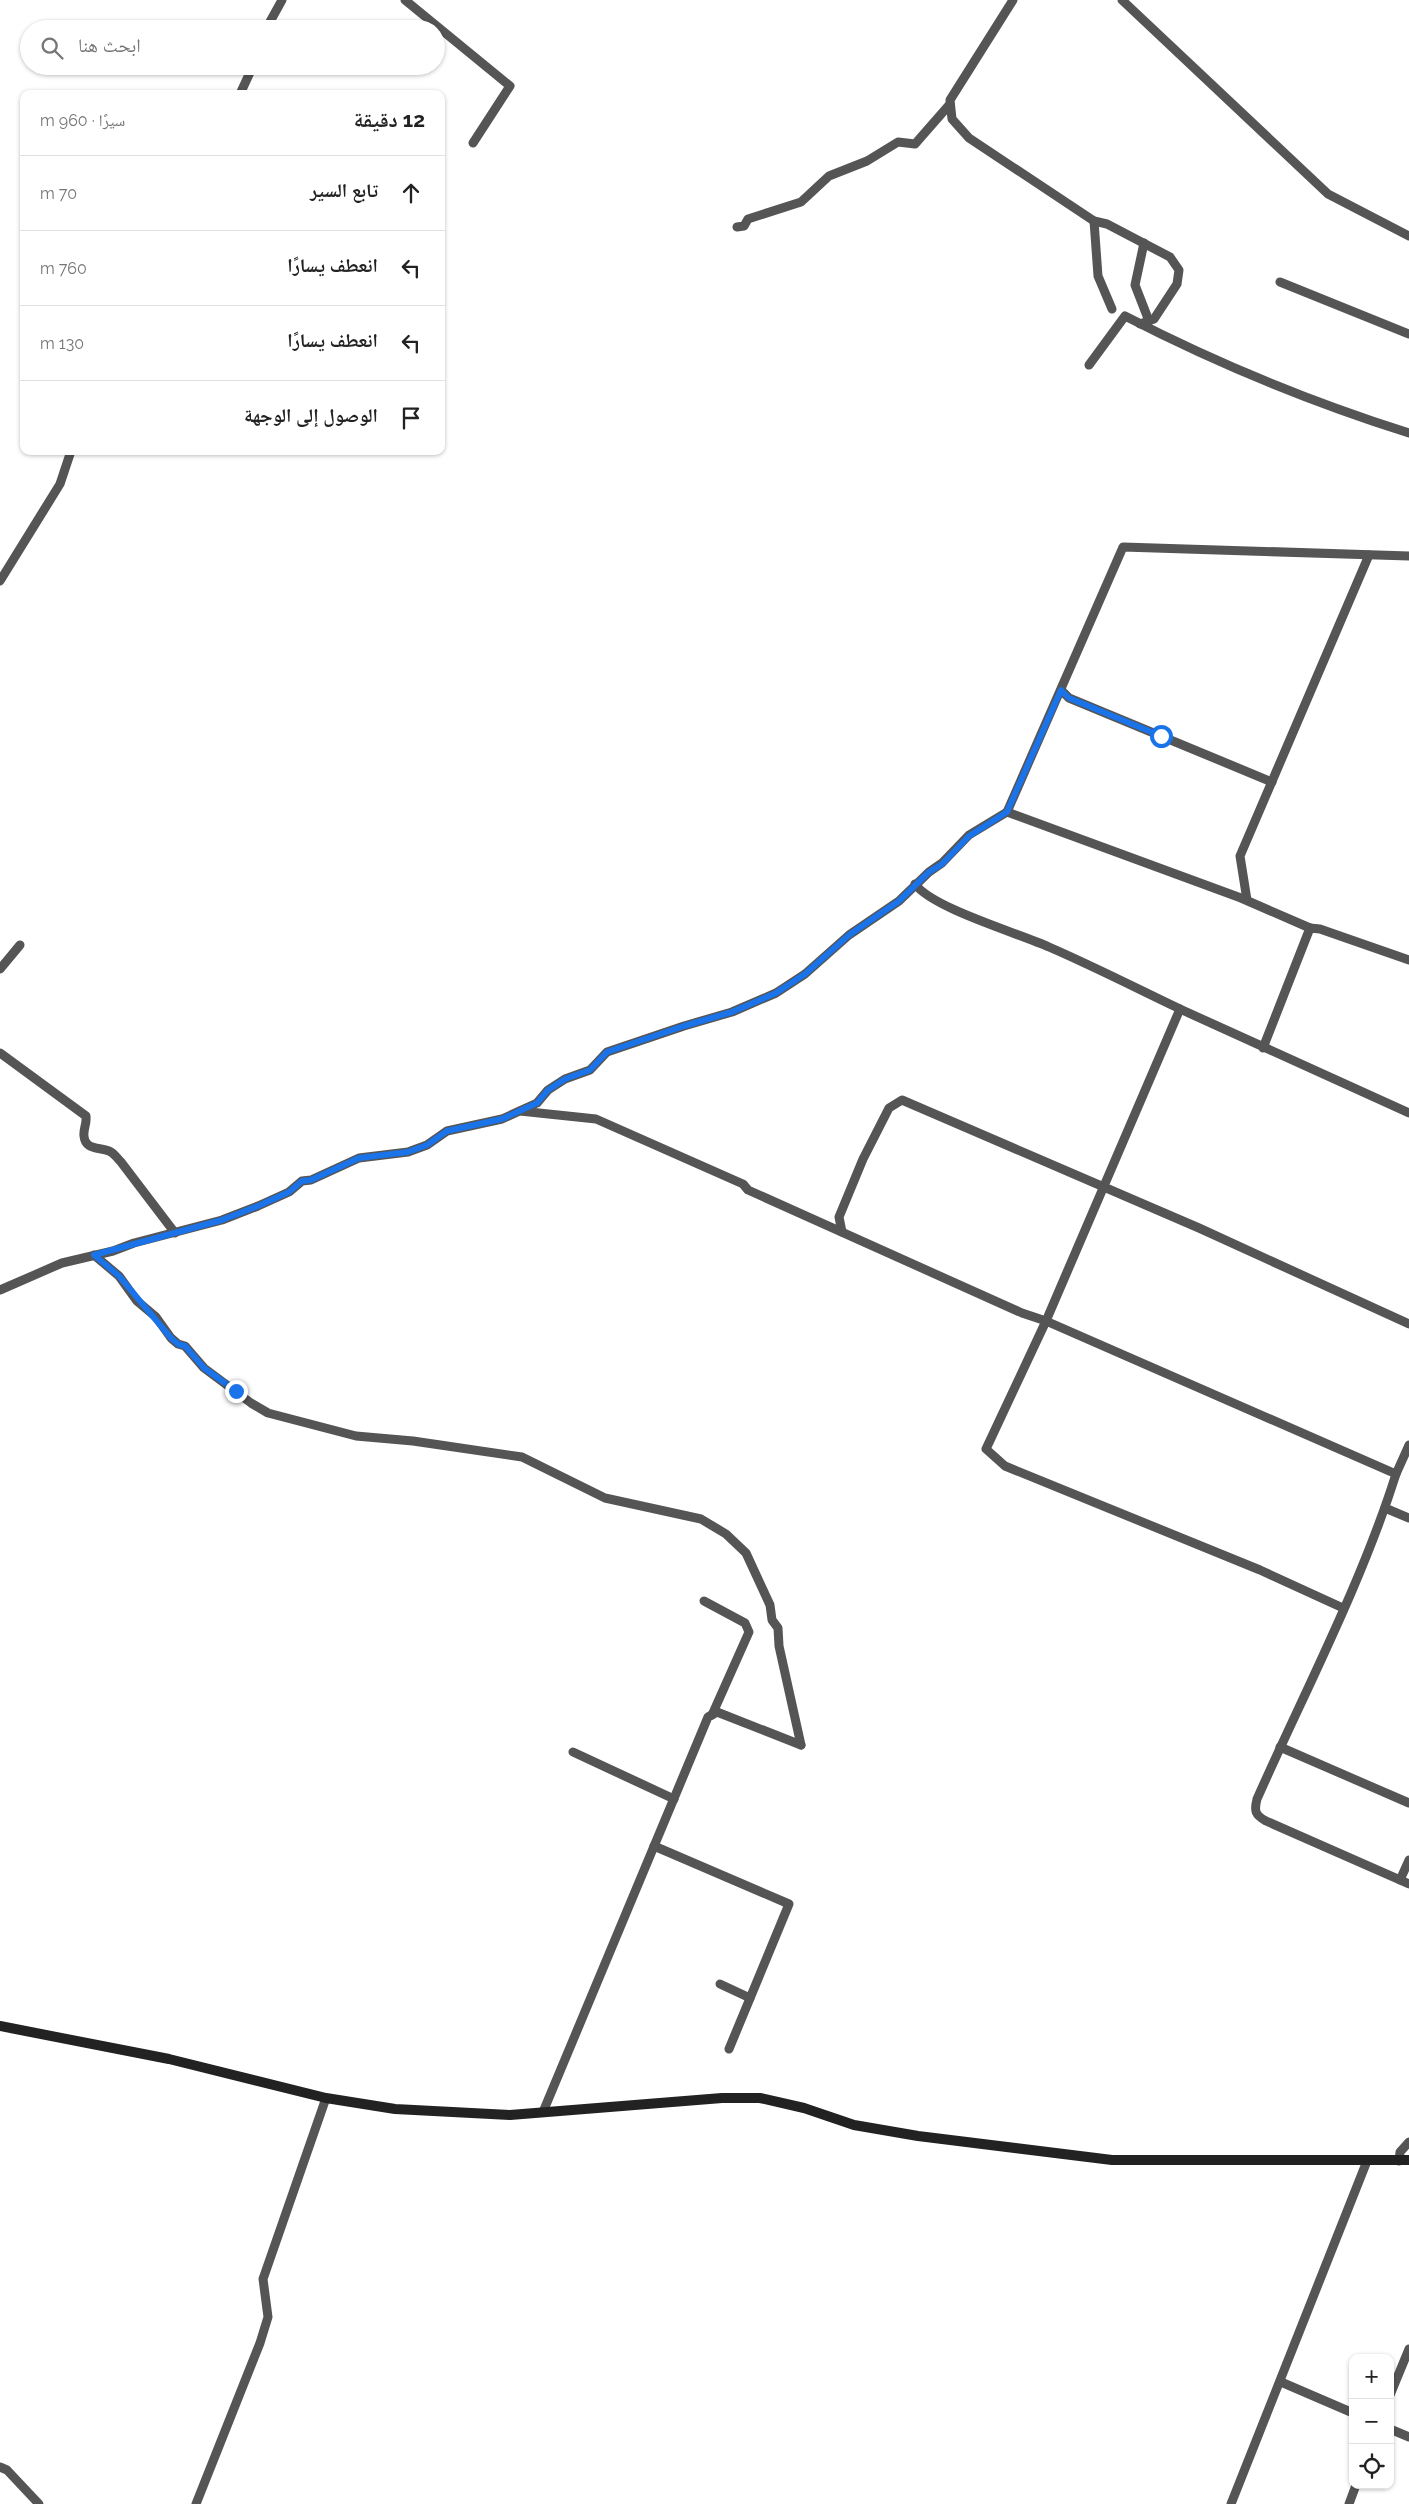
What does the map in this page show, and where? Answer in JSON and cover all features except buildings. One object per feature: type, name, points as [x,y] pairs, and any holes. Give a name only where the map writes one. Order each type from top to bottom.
[{"type":"street","points":[[271,20],[282,0]]},
{"type":"street","points":[[405,0],[429,20]]},
{"type":"street","points":[[1013,0],[950,100],[952,119],[969,138],[1094,221],[1107,224],[1170,257],[1179,270],[1178,284],[1154,319],[1144,322]]},
{"type":"street","points":[[1122,0],[1328,194],[1409,236]]},
{"type":"street","points":[[445,33],[510,86],[474,143]]},
{"type":"street","points":[[242,90],[249,75]]},
{"type":"street","points":[[737,227],[744,226],[748,219],[801,202],[829,176],[867,162],[898,142],[915,144],[950,104]]},
{"type":"street","points":[[1094,221],[1098,276],[1112,309]]},
{"type":"street","points":[[1144,243],[1135,285],[1144,322]]},
{"type":"street","points":[[1280,282],[1409,334]]},
{"type":"street","points":[[1089,365],[1125,316],[1144,322],[1240,372],[1341,411],[1409,432]]},
{"type":"street","points":[[0,580],[60,484],[70,455]]},
{"type":"street","points":[[0,1290],[62,1263],[222,1220],[289,1192],[302,1181],[311,1180],[359,1158],[408,1152],[427,1145],[447,1131],[502,1119],[537,1103],[548,1090],[565,1079],[590,1070],[607,1052],[732,1012],[776,993],[805,974],[849,935],[899,901],[915,884],[942,864],[969,836],[1007,812],[1123,547],[1409,556]]},
{"type":"street","points":[[1247,900],[1240,856],[1369,555]]},
{"type":"street","points":[[1061,690],[1069,698],[1272,782]]},
{"type":"street","points":[[1007,812],[1247,900],[1310,928],[1320,929],[1409,960]]},
{"type":"street","points":[[915,884],[921,892],[951,907],[1049,947],[1263,1048],[1409,1113]]},
{"type":"street","points":[[1263,1048],[1310,928]]},
{"type":"street","points":[[0,969],[20,945]]},
{"type":"street","points":[[1180,1009],[1046,1321],[986,1449],[993,1458],[1005,1466],[1260,1570],[1343,1608]]},
{"type":"street","points":[[0,1053],[86,1116],[87,1125],[83,1134],[86,1143],[92,1148],[102,1148],[112,1152],[175,1233]]},
{"type":"street","points":[[842,1232],[839,1218],[859,1167],[889,1108],[902,1100],[1105,1187],[1409,1324]]},
{"type":"street","points":[[520,1111],[596,1119],[662,1147],[743,1184],[748,1190],[1022,1313],[1046,1321],[1396,1474]]},
{"type":"street","points":[[94,1255],[119,1276],[171,1338],[178,1344],[185,1346],[204,1368],[251,1403],[268,1412],[356,1436],[413,1441],[522,1457],[605,1498],[701,1520],[726,1534],[746,1553],[770,1606],[772,1620],[778,1628],[779,1646],[801,1745],[717,1712],[708,1717],[543,2112]]},
{"type":"street","points":[[1409,1444],[1396,1474],[1385,1508],[1343,1608],[1256,1799],[1254,1809],[1257,1816],[1405,1882],[1409,1860]]},
{"type":"street","points":[[1385,1508],[1409,1518]]},
{"type":"street","points":[[704,1601],[745,1623],[749,1632],[712,1715]]},
{"type":"street","points":[[1280,1747],[1409,1804]]},
{"type":"street","points":[[574,1752],[674,1799]]},
{"type":"street","points":[[654,1846],[789,1904],[729,2049]]},
{"type":"street","points":[[720,1984],[750,1998]]},
{"type":"street","points":[[0,2026],[169,2059],[326,2098],[395,2110],[510,2115],[722,2098],[760,2098],[804,2108],[854,2125],[1112,2160],[1404,2161],[1400,2152],[1409,2142]]},
{"type":"street","points":[[196,2504],[260,2343],[268,2316],[263,2279],[326,2098]]},
{"type":"street","points":[[1231,2504],[1281,2382],[1367,2161]]},
{"type":"street","points":[[1394,2385],[1409,2349]]},
{"type":"street","points":[[1281,2382],[1349,2411]]},
{"type":"street","points":[[1394,2431],[1409,2437]]},
{"type":"street","points":[[0,2466],[7,2470],[39,2504]]},
{"type":"street","points":[[1349,2504],[1355,2489]]},
{"type":"route","points":[[236,1391],[204,1368],[185,1346],[178,1344],[171,1338],[164,1331],[156,1317],[137,1301],[119,1276],[94,1255],[222,1220],[289,1192],[302,1181],[311,1180],[328,1170],[359,1158],[416,1150],[447,1131],[502,1119],[537,1103],[548,1090],[565,1079],[590,1070],[607,1052],[732,1012],[776,993],[823,960],[849,935],[869,920],[899,901],[908,890],[929,872],[942,864],[960,843],[1007,812],[1061,690],[1069,698],[1161,736]]}]
